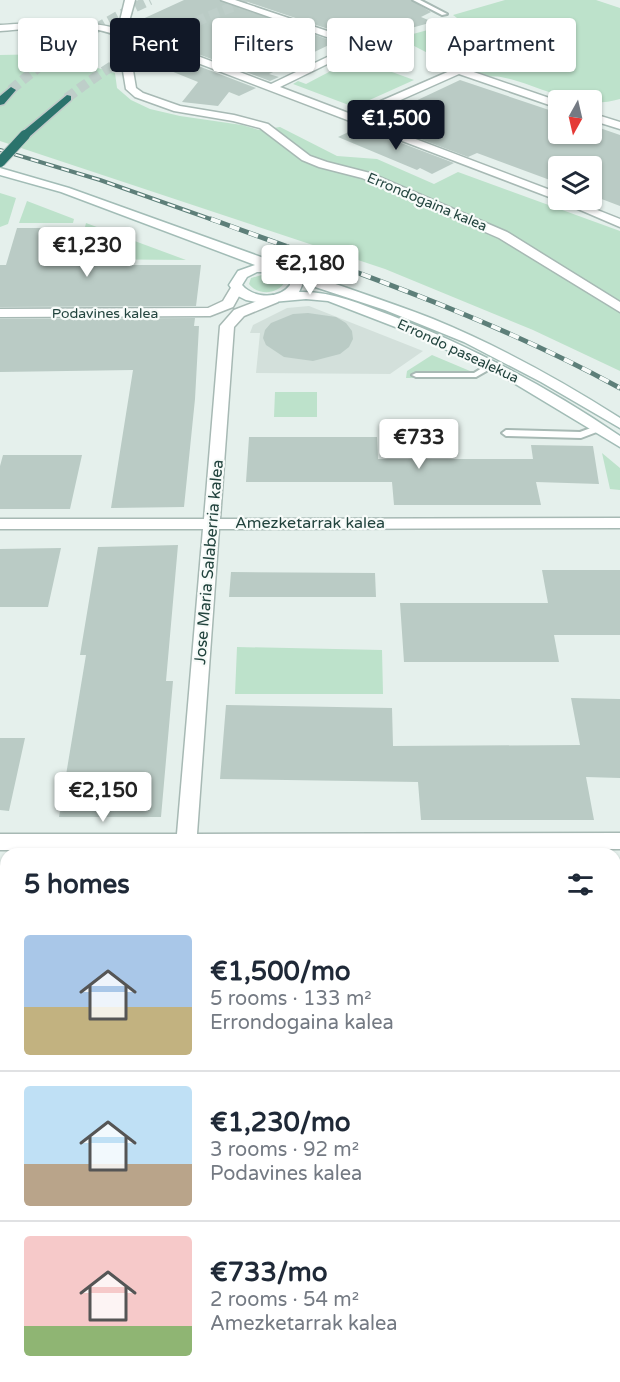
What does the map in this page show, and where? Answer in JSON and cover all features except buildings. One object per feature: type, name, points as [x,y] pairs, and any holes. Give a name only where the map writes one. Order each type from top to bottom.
[{"type":"highway","points":[[0,102],[12,90]]},
{"type":"highway","points":[[0,162],[25,135],[67,98]]},
{"type":"street","points":[[125,18],[130,0]]},
{"type":"street","points":[[226,0],[345,40],[349,50],[273,87]]},
{"type":"street","points":[[0,28],[99,26],[110,28]]},
{"type":"street","points":[[200,60],[548,193]]},
{"type":"street","points":[[353,117],[459,70],[548,101]]},
{"type":"street","name":"Errondogaina kalea","points":[[128,72],[131,89],[139,95],[178,109],[234,118],[264,126],[306,158],[375,179],[503,235],[620,308]]},
{"type":"street","points":[[602,120],[620,126]]},
{"type":"street","points":[[0,171],[64,190],[278,268]]},
{"type":"street","points":[[0,180],[54,196],[219,257],[236,269],[240,275]]},
{"type":"street","points":[[588,210],[620,223]]},
{"type":"street","points":[[596,210],[620,217]]},
{"type":"street","points":[[210,312],[228,304],[237,290],[236,280],[240,275],[256,268],[278,268]]},
{"type":"street","name":"Errondo pasealekua","points":[[278,268],[296,277],[371,299],[488,347],[573,392],[620,424]]},
{"type":"street","points":[[210,312],[222,318],[227,326],[239,313],[278,298],[296,288],[298,282],[296,277]]},
{"type":"street","points":[[237,290],[248,296],[278,298]]},
{"type":"street","name":"Errondo pasealekua","points":[[278,298],[310,296],[335,299],[418,330],[493,365],[547,394],[620,442]]},
{"type":"street","name":"Podavines kalea","points":[[0,313],[210,312]]},
{"type":"street","name":"Jose Maria Salaberria kalea","points":[[185,848],[213,524],[227,326]]},
{"type":"street","name":"Amezketarrak kalea","points":[[0,524],[620,523]]},
{"type":"street","points":[[0,842],[185,848],[620,841]]},
{"type":"lane","points":[[416,0],[444,14]]},
{"type":"lane","points":[[416,375],[476,375],[493,365]]},
{"type":"lane","points":[[506,433],[581,435],[600,428]]},
{"type":"shaded area","points":[[309,306],[423,351],[390,374],[256,373],[260,333],[250,333],[253,325],[287,308]]},
{"type":"green space","points":[[505,0],[596,0],[620,8],[620,99],[602,102],[602,90],[548,90],[548,92],[516,81],[473,72],[576,72],[576,18],[457,18],[453,15]]},
{"type":"green space","points":[[426,30],[426,52],[414,46],[414,34]]},
{"type":"green space","points":[[0,55],[18,55],[18,72],[98,72],[98,68],[115,73],[117,88],[131,100],[150,109],[259,130],[280,127],[337,156],[377,159],[434,184],[458,172],[548,205],[548,210],[562,210],[620,231],[620,371],[533,330],[385,269],[0,141]]},
{"type":"green space","points":[[329,72],[392,72],[414,80],[354,107],[293,84],[298,81],[306,84]]},
{"type":"green space","points":[[0,193],[16,198],[8,224],[0,227]]},
{"type":"green space","points":[[27,201],[74,219],[73,223],[19,223]]},
{"type":"green space","points":[[86,223],[186,260],[77,259]]},
{"type":"green space","points":[[265,274],[280,277],[284,283],[277,290],[267,292],[257,290],[249,284],[251,278]]},
{"type":"green space","points":[[432,355],[470,371],[413,372],[413,378],[406,378],[407,371]]},
{"type":"green space","points":[[275,392],[317,392],[317,417],[274,417]]},
{"type":"green space","points":[[602,453],[620,468],[620,490],[610,489]]},
{"type":"green space","points":[[237,647],[382,650],[383,694],[235,694]]},
{"type":"tunnel","points":[[11,90],[77,40],[150,0]]},
{"type":"tunnel","points":[[67,98],[132,54],[202,19],[251,0]]},
{"type":"railway","points":[[0,150],[100,180],[216,221]]},
{"type":"railway","points":[[211,219],[367,276],[470,317],[571,362],[620,388]]}]
